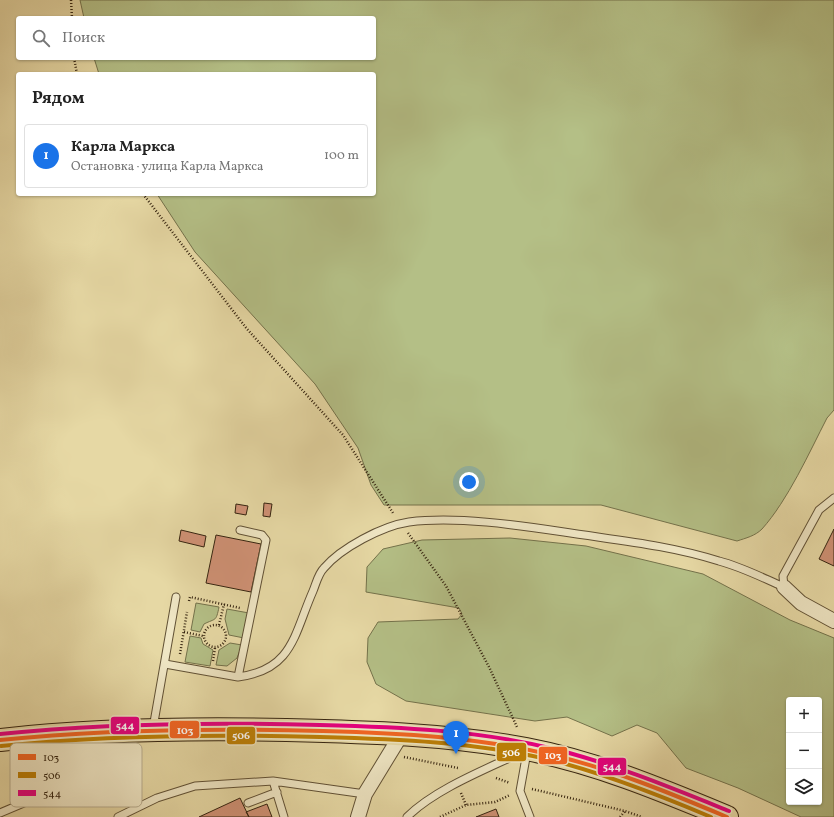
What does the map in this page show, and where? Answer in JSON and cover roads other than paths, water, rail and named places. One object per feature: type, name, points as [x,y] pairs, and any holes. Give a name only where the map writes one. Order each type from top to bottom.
[{"type":"highway","points":[[0,740],[92,731],[204,729],[401,735],[475,741],[527,749],[574,761],[630,779],[696,811],[727,817]]},
{"type":"street","points":[[784,587],[801,603],[834,621]]},
{"type":"street","points":[[358,817],[365,794],[401,735]]},
{"type":"lane","points":[[165,664],[238,677],[255,675],[269,669],[286,653],[296,636],[322,570],[336,556],[371,536],[401,524],[436,520],[519,525],[666,548],[719,560],[784,587],[783,576],[819,510],[834,498]]},
{"type":"lane","points":[[238,677],[253,610],[266,540],[262,535],[240,530]]},
{"type":"lane","points":[[153,730],[176,597]]},
{"type":"lane","points":[[407,817],[434,797],[458,783],[527,749]]},
{"type":"lane","points":[[527,749],[520,791],[530,817]]},
{"type":"lane","points":[[142,805],[156,798],[195,786],[274,781],[365,794]]},
{"type":"lane","points":[[274,781],[284,817]]},
{"type":"lane","points":[[248,803],[277,792]]},
{"type":"lane","points":[[0,813],[14,807]]},
{"type":"lane","points":[[118,817],[138,807]]},
{"type":"place","name":"Карла Маркса","points":[[456,754]]}]
